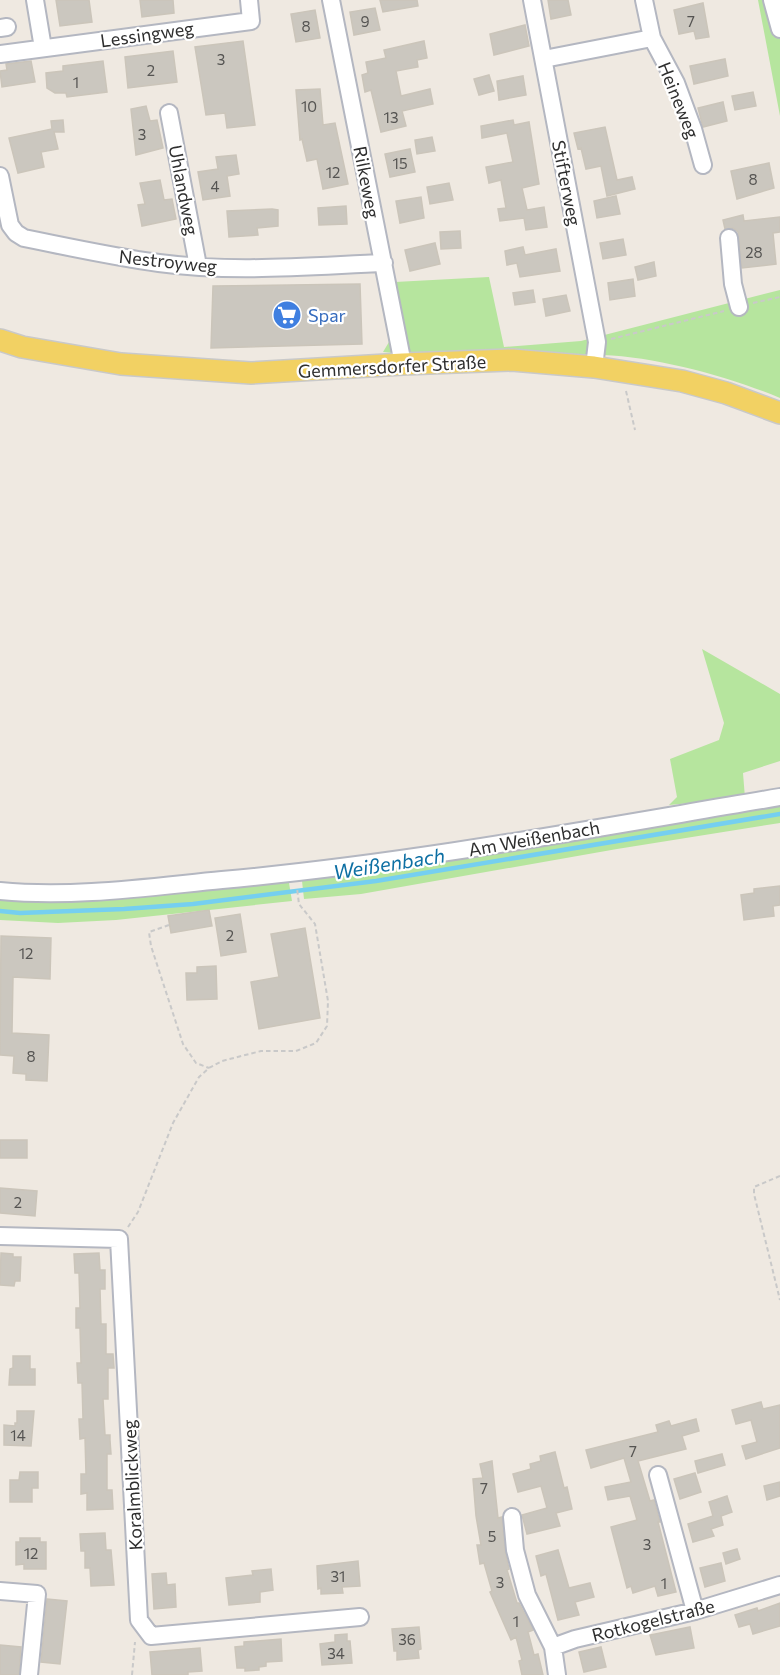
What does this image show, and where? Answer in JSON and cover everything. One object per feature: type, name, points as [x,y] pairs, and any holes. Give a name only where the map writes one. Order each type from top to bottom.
[{"type":"main road","name":"Gemmersdorfer Straße","points":[[0,340],[22,347],[121,364],[250,374],[403,364],[512,360],[594,367],[682,381],[726,393],[780,412]]},
{"type":"street","points":[[35,0],[44,48]]},
{"type":"street","name":"Lessingweg","points":[[0,54],[251,21],[249,0]]},
{"type":"street","name":"Rilkeweg","points":[[331,0],[403,364]]},
{"type":"street","name":"Stifterweg","points":[[532,0],[597,342],[594,367]]},
{"type":"street","name":"Heineweg","points":[[644,0],[652,38],[676,83],[703,165]]},
{"type":"street","points":[[772,0],[780,29]]},
{"type":"street","points":[[543,59],[652,38]]},
{"type":"street","name":"Uhlandweg","points":[[169,113],[198,266]]},
{"type":"street","name":"Nestroyweg","points":[[0,176],[10,225],[24,238],[159,263],[198,266],[257,267],[384,263]]},
{"type":"street","points":[[729,238],[733,284],[739,307]]},
{"type":"street","name":"Am Weißenbach","points":[[0,891],[35,894],[126,890],[295,874],[432,856],[780,797]]},
{"type":"street","points":[[0,1236],[119,1239]]},
{"type":"street","name":"Koralmblickweg","points":[[119,1239],[139,1620],[145,1628]]},
{"type":"street","points":[[658,1475],[695,1611]]},
{"type":"street","points":[[512,1517],[515,1550],[527,1595],[553,1647],[556,1675]]},
{"type":"street","name":"Rotkogelstraße","points":[[553,1647],[575,1638],[695,1611],[780,1585]]},
{"type":"street","points":[[0,1591],[37,1594],[29,1675]]},
{"type":"street","points":[[145,1628],[151,1636],[360,1617]]},
{"type":"path","points":[[626,371],[624,384],[635,430]]},
{"type":"path","points":[[119,1239],[138,1212],[173,1124],[199,1077],[222,1061],[261,1051],[296,1051],[316,1043],[327,1026],[328,1001],[315,924],[299,904],[296,881]]},
{"type":"path","points":[[170,925],[149,932],[151,946],[183,1044],[196,1063],[209,1068]]},
{"type":"path","points":[[780,1176],[754,1187],[780,1300]]},
{"type":"path","points":[[132,1675],[136,1634],[145,1628]]},
{"type":"green space","points":[[758,0],[780,0],[780,116]]},
{"type":"green space","points":[[489,277],[504,347],[581,341],[780,290],[780,398],[693,369],[624,357],[565,354],[451,357],[383,352],[389,342],[378,286],[395,282]]},
{"type":"green space","points":[[702,649],[780,694],[780,761],[743,773],[745,798],[669,805],[677,797],[670,759],[719,740],[724,723]]},
{"type":"green space","points":[[780,804],[780,823],[361,894],[304,899],[302,881]]},
{"type":"green space","points":[[275,881],[289,883],[292,901],[116,920],[58,923],[0,920],[0,898],[117,899]]},
{"type":"building","points":[[56,0],[89,0],[92,22],[60,26]]},
{"type":"building","points":[[140,0],[173,0],[174,13],[142,17]]},
{"type":"building","points":[[380,0],[417,0],[418,6],[383,12]]},
{"type":"building","points":[[548,0],[568,0],[571,15],[551,19]]},
{"type":"building","points":[[703,3],[709,37],[696,39],[694,31],[679,34],[674,10]]},
{"type":"building","points":[[375,8],[380,30],[354,35],[350,12]]},
{"type":"building","points":[[315,10],[320,38],[296,42],[291,14]]},
{"type":"building","points":[[525,25],[529,46],[494,55],[490,34]]},
{"type":"building","points":[[243,41],[255,125],[227,128],[225,113],[206,115],[195,47]]},
{"type":"building","points":[[424,41],[427,58],[417,60],[418,67],[396,71],[401,96],[430,89],[433,104],[402,111],[406,126],[381,132],[371,90],[365,92],[362,75],[368,73],[366,62],[386,58],[384,50]]},
{"type":"building","points":[[173,51],[177,82],[128,88],[125,57]]},
{"type":"building","points":[[725,59],[728,76],[694,84],[690,66]]},
{"type":"building","points":[[31,61],[35,82],[2,87],[0,71],[7,70],[6,64]]},
{"type":"building","points":[[103,61],[107,92],[67,97],[66,93],[55,93],[47,88],[46,73],[63,71],[63,66]]},
{"type":"building","points":[[489,75],[494,91],[479,95],[474,79]]},
{"type":"building","points":[[523,76],[526,95],[499,100],[497,81]]},
{"type":"building","points":[[320,89],[323,125],[335,123],[348,184],[323,189],[317,159],[307,161],[302,139],[300,140],[296,90]]},
{"type":"building","points":[[753,92],[756,106],[735,110],[732,96]]},
{"type":"building","points":[[723,102],[727,121],[703,127],[698,108]]},
{"type":"building","points":[[146,106],[150,121],[157,120],[163,148],[136,155],[131,109]]},
{"type":"building","points":[[63,120],[64,132],[54,132],[58,149],[41,152],[44,167],[18,173],[9,138],[52,129],[51,121]]},
{"type":"building","points":[[513,120],[514,125],[529,122],[539,184],[522,188],[527,210],[544,207],[547,227],[526,230],[524,218],[500,221],[498,209],[506,208],[501,180],[489,183],[486,167],[513,162],[507,133],[482,138],[481,126]]},
{"type":"building","points":[[605,127],[617,180],[632,177],[635,189],[607,196],[601,166],[586,169],[581,148],[578,149],[574,133]]},
{"type":"building","points":[[432,137],[435,151],[417,154],[415,140]]},
{"type":"building","points":[[410,149],[415,172],[390,177],[385,154]]},
{"type":"building","points":[[236,155],[239,174],[227,176],[230,196],[203,200],[198,172],[218,169],[216,157]]},
{"type":"building","points":[[769,163],[774,188],[737,199],[731,171]]},
{"type":"building","points":[[160,180],[164,200],[172,199],[176,219],[142,226],[138,205],[145,204],[140,183]]},
{"type":"building","points":[[449,183],[453,200],[430,204],[427,187]]},
{"type":"building","points":[[616,196],[620,214],[597,218],[594,201]]},
{"type":"building","points":[[421,197],[424,218],[400,223],[396,201]]},
{"type":"building","points":[[346,206],[347,224],[319,225],[318,208]]},
{"type":"building","points":[[278,210],[278,226],[257,228],[258,235],[229,237],[227,211]]},
{"type":"building","points":[[743,215],[744,221],[780,217],[780,232],[773,233],[776,264],[742,268],[738,232],[733,228],[725,229],[723,220]]},
{"type":"building","points":[[460,231],[461,248],[441,249],[440,232]]},
{"type":"building","points":[[623,239],[626,255],[603,259],[600,243]]},
{"type":"building","points":[[435,243],[440,264],[410,271],[405,250]]},
{"type":"building","points":[[523,247],[525,255],[556,249],[560,271],[520,277],[517,263],[507,265],[505,251]]},
{"type":"building","points":[[654,262],[656,276],[638,280],[635,267]]},
{"type":"building","points":[[633,279],[635,296],[610,300],[608,283]]},
{"type":"building","name":"Spar","points":[[360,284],[362,344],[211,348],[213,286]]},
{"type":"building","points":[[533,290],[535,302],[515,305],[513,293]]},
{"type":"building","points":[[566,295],[570,311],[546,316],[543,299]]},
{"type":"building","points":[[780,886],[780,905],[773,906],[774,916],[744,920],[741,895],[754,893],[754,889]]},
{"type":"building","points":[[209,910],[212,926],[171,933],[168,916]]},
{"type":"building","points":[[240,914],[246,952],[221,956],[215,918]]},
{"type":"building","points":[[305,928],[320,1018],[259,1029],[251,982],[279,977],[271,934]]},
{"type":"building","points":[[1,936],[51,938],[50,979],[13,977],[12,1033],[49,1035],[47,1081],[26,1080],[26,1074],[13,1073],[14,1056],[0,1055]]},
{"type":"building","points":[[216,966],[217,999],[187,1000],[186,973],[197,973],[197,967]]},
{"type":"building","points":[[0,1140],[27,1140],[27,1158],[0,1158]]},
{"type":"building","points":[[0,1188],[37,1191],[35,1216],[0,1213]]},
{"type":"building","points":[[1,1253],[21,1257],[20,1281],[15,1281],[14,1286],[0,1285]]},
{"type":"building","points":[[99,1253],[100,1270],[105,1270],[105,1289],[100,1289],[101,1324],[106,1324],[106,1354],[113,1354],[114,1368],[108,1368],[108,1399],[103,1399],[105,1435],[110,1435],[111,1454],[107,1454],[107,1490],[112,1490],[113,1509],[87,1510],[87,1493],[81,1494],[81,1474],[86,1474],[85,1438],[80,1439],[79,1419],[83,1419],[82,1383],[78,1383],[77,1363],[81,1363],[80,1328],[76,1328],[76,1308],[80,1308],[79,1273],[75,1273],[74,1254]]},
{"type":"building","points":[[13,1356],[30,1356],[30,1369],[35,1369],[35,1385],[9,1385]]},
{"type":"building","points":[[761,1402],[763,1409],[780,1405],[780,1448],[746,1459],[742,1446],[757,1442],[751,1420],[736,1424],[732,1410]]},
{"type":"building","points":[[17,1411],[34,1411],[31,1446],[4,1445],[4,1425],[15,1426]]},
{"type":"building","points":[[696,1419],[699,1431],[682,1436],[686,1449],[638,1461],[650,1501],[654,1500],[676,1592],[658,1596],[655,1586],[633,1593],[631,1586],[627,1588],[611,1527],[637,1520],[630,1496],[608,1500],[605,1487],[631,1482],[624,1458],[591,1468],[586,1450],[658,1432],[656,1425],[669,1421],[671,1426]]},
{"type":"building","points":[[555,1452],[572,1509],[556,1513],[560,1526],[527,1534],[522,1515],[547,1508],[541,1486],[518,1492],[513,1474],[531,1469],[530,1464],[541,1461],[540,1456]]},
{"type":"building","points":[[722,1454],[725,1465],[698,1473],[695,1461]]},
{"type":"building","points":[[492,1461],[498,1518],[502,1517],[509,1569],[507,1570],[517,1603],[533,1630],[528,1632],[534,1655],[538,1654],[543,1675],[522,1675],[519,1661],[522,1660],[516,1637],[511,1640],[490,1592],[492,1591],[484,1563],[480,1564],[477,1545],[481,1545],[473,1479],[483,1478],[480,1464]]},
{"type":"building","points":[[20,1472],[38,1472],[38,1488],[32,1488],[32,1502],[10,1502],[10,1480],[19,1480]]},
{"type":"building","points":[[695,1473],[701,1492],[680,1499],[674,1479]]},
{"type":"building","points":[[780,1482],[780,1496],[767,1500],[764,1486]]},
{"type":"building","points":[[727,1496],[732,1512],[721,1516],[723,1525],[711,1529],[714,1536],[693,1542],[688,1524],[713,1516],[709,1502]]},
{"type":"building","points":[[105,1533],[106,1550],[111,1550],[114,1585],[91,1586],[90,1568],[85,1568],[85,1551],[81,1551],[80,1534]]},
{"type":"building","points":[[20,1538],[40,1538],[40,1542],[46,1542],[46,1569],[24,1569],[24,1564],[16,1565],[16,1542],[20,1542]]},
{"type":"building","points":[[737,1549],[740,1559],[726,1564],[723,1553]]},
{"type":"building","points":[[558,1550],[569,1588],[590,1583],[594,1597],[575,1602],[579,1615],[558,1620],[546,1574],[541,1576],[536,1556]]},
{"type":"building","points":[[358,1561],[360,1586],[342,1587],[343,1593],[321,1594],[321,1588],[318,1589],[317,1566]]},
{"type":"building","points":[[721,1563],[725,1581],[705,1587],[700,1568]]},
{"type":"building","points":[[271,1569],[273,1590],[260,1592],[260,1602],[229,1605],[226,1578],[253,1575],[252,1571]]},
{"type":"building","points":[[166,1573],[167,1585],[175,1584],[176,1607],[154,1609],[152,1574]]},
{"type":"building","points":[[47,1599],[67,1601],[60,1664],[41,1662]]},
{"type":"building","points":[[780,1603],[780,1626],[753,1634],[750,1624],[739,1627],[735,1615],[757,1608],[758,1611]]},
{"type":"building","points":[[419,1627],[421,1649],[418,1650],[419,1658],[397,1660],[392,1629]]},
{"type":"building","points":[[690,1627],[694,1648],[656,1655],[650,1635]]},
{"type":"building","points":[[347,1634],[352,1663],[322,1665],[320,1644],[335,1642],[335,1635]]},
{"type":"building","points":[[281,1639],[282,1661],[266,1662],[266,1666],[259,1667],[259,1670],[245,1671],[245,1668],[237,1668],[235,1647],[244,1646],[244,1642]]},
{"type":"building","points":[[0,1645],[21,1647],[19,1675],[0,1675]]},
{"type":"building","points":[[601,1647],[606,1667],[584,1672],[579,1652]]},
{"type":"building","points":[[200,1648],[202,1671],[188,1672],[188,1675],[152,1675],[150,1652]]},
{"type":"waterway","name":"Weißenbach","points":[[0,911],[20,913],[193,904],[376,881],[780,814]]},
{"type":"place","name":"Spar","points":[[287,315]]}]
